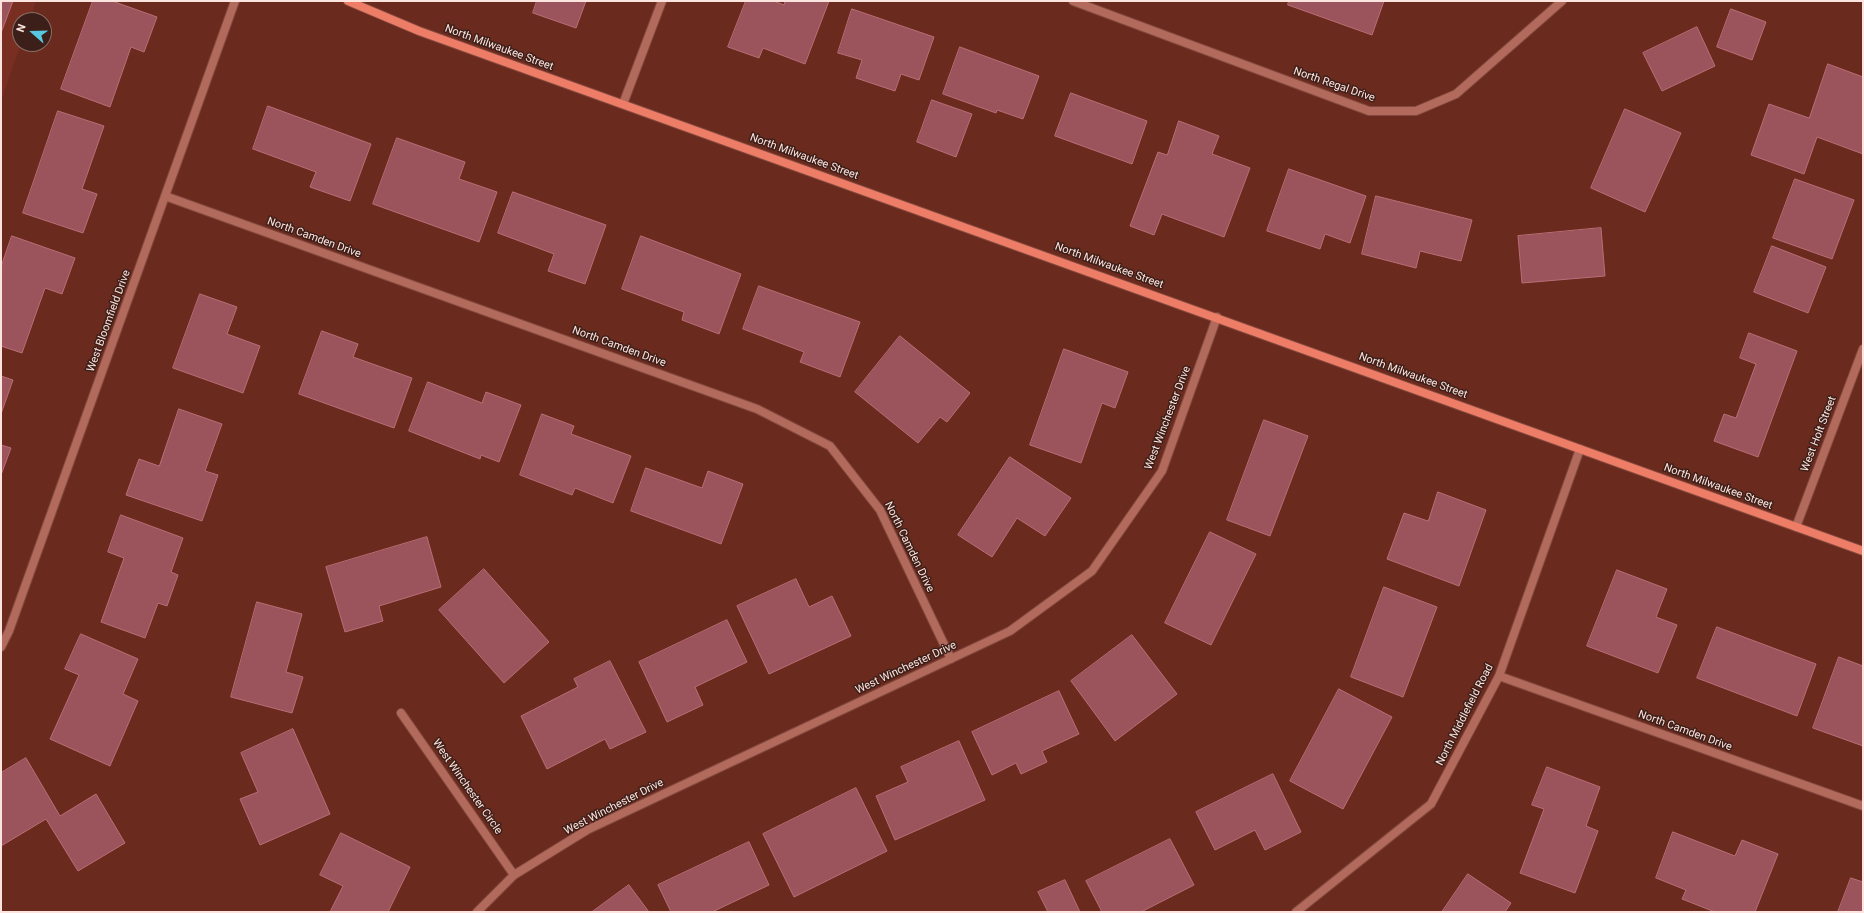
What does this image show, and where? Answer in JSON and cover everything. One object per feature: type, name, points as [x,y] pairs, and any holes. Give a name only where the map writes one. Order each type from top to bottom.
[{"type":"main road","name":"North Milwaukee Street","points":[[348,1],[419,31],[1217,317],[1863,551]]},
{"type":"street","name":"West Bloomfield Drive","points":[[1,647],[9,631],[235,1]]},
{"type":"street","points":[[623,104],[662,1]]},
{"type":"street","name":"North Regal Drive","points":[[1073,1],[1089,4],[1369,111],[1416,111],[1456,94],[1562,1]]},
{"type":"street","name":"North Camden Drive","points":[[165,196],[757,409],[830,446],[880,510],[951,659]]},
{"type":"street","name":"West Winchester Drive","points":[[477,912],[514,875],[587,830],[1010,631],[1092,571],[1162,471],[1217,317]]},
{"type":"street","name":"West Holt Street","points":[[1796,527],[1863,349]]},
{"type":"street","name":"North Middlefield Road","points":[[1296,912],[1431,804],[1499,676],[1580,449]]},
{"type":"street","name":"North Camden Drive","points":[[1499,676],[1863,806]]},
{"type":"street","name":"West Winchester Circle","points":[[401,713],[514,875]]},
{"type":"shaded area","points":[[1,1],[36,1],[33,12],[12,12],[12,52],[18,52],[1,100]]},
{"type":"building","points":[[1,1],[13,1],[1,33]]},
{"type":"building","points":[[93,1],[112,1],[157,17],[144,52],[131,47],[110,107],[61,89]]},
{"type":"building","points":[[537,1],[586,1],[576,28],[533,13]]},
{"type":"building","points":[[746,1],[774,1],[784,5],[785,1],[829,1],[805,64],[763,48],[759,58],[728,47]]},
{"type":"building","points":[[1289,1],[1384,1],[1372,35],[1288,5]]},
{"type":"building","points":[[852,9],[934,37],[919,80],[901,74],[895,91],[856,78],[862,60],[838,53]]},
{"type":"building","points":[[1731,9],[1766,22],[1752,60],[1717,47]]},
{"type":"building","points":[[1697,27],[1715,66],[1662,91],[1643,53]]},
{"type":"building","points":[[960,47],[1039,76],[1023,119],[997,110],[996,113],[943,94]]},
{"type":"building","points":[[1828,64],[1863,77],[1863,154],[1817,137],[1804,174],[1751,155],[1769,104],[1809,118]]},
{"type":"building","points":[[1071,93],[1147,121],[1132,164],[1055,136]]},
{"type":"building","points":[[932,100],[972,114],[956,157],[917,142]]},
{"type":"building","points":[[268,106],[371,144],[350,201],[310,187],[316,172],[253,149]]},
{"type":"building","points":[[1625,109],[1681,133],[1645,212],[1591,188]]},
{"type":"building","points":[[58,111],[104,126],[82,189],[97,194],[83,233],[23,213]]},
{"type":"building","points":[[1179,121],[1219,136],[1212,154],[1250,168],[1224,237],[1162,214],[1154,235],[1130,226],[1158,152],[1167,155]]},
{"type":"building","points":[[397,138],[465,162],[459,179],[497,192],[479,242],[373,204]]},
{"type":"building","points":[[1289,169],[1366,196],[1350,243],[1325,234],[1320,249],[1267,231]]},
{"type":"building","points":[[1795,179],[1854,200],[1832,259],[1773,238]]},
{"type":"building","points":[[513,192],[606,225],[585,284],[548,271],[554,254],[498,233]]},
{"type":"building","points":[[1376,196],[1472,220],[1461,261],[1420,251],[1416,268],[1362,254]]},
{"type":"building","points":[[1601,228],[1605,276],[1522,283],[1518,236]]},
{"type":"building","points":[[12,236],[75,258],[62,294],[45,288],[22,353],[1,346],[1,267]]},
{"type":"building","points":[[641,236],[741,274],[719,334],[682,320],[684,312],[622,289]]},
{"type":"building","points":[[1772,246],[1826,267],[1808,313],[1754,292]]},
{"type":"building","points":[[759,286],[860,322],[840,377],[800,362],[804,352],[743,329]]},
{"type":"building","points":[[200,294],[237,307],[227,334],[260,346],[243,393],[173,368]]},
{"type":"building","points":[[322,331],[358,344],[353,357],[412,378],[394,428],[299,394]]},
{"type":"building","points":[[1749,333],[1797,351],[1758,457],[1714,441],[1724,414],[1736,418],[1756,364],[1740,358]]},
{"type":"building","points":[[900,336],[970,393],[947,422],[940,417],[918,443],[855,392]]},
{"type":"building","points":[[1064,349],[1128,372],[1115,408],[1102,403],[1081,463],[1030,445]]},
{"type":"building","points":[[1,376],[13,380],[1,414]]},
{"type":"building","points":[[428,382],[482,403],[486,392],[521,405],[499,462],[481,455],[480,459],[409,431]]},
{"type":"building","points":[[179,409],[222,424],[205,471],[218,475],[202,521],[126,495],[139,459],[159,466]]},
{"type":"building","points":[[542,414],[574,426],[571,434],[631,456],[613,503],[575,488],[572,495],[520,475]]},
{"type":"building","points":[[1264,420],[1308,436],[1270,536],[1227,520]]},
{"type":"building","points":[[1,445],[11,448],[1,475]]},
{"type":"building","points":[[1010,457],[1071,498],[1045,536],[1017,518],[992,557],[958,535]]},
{"type":"building","points":[[646,468],[702,488],[708,471],[743,484],[721,544],[631,511]]},
{"type":"building","points":[[1438,492],[1486,510],[1459,586],[1387,559],[1404,513],[1428,521]]},
{"type":"building","points":[[121,515],[183,538],[171,572],[178,575],[167,606],[158,603],[145,638],[101,622],[124,558],[108,552]]},
{"type":"building","points":[[1210,532],[1256,554],[1211,645],[1165,623]]},
{"type":"building","points":[[427,537],[441,587],[379,606],[383,621],[345,632],[326,567]]},
{"type":"building","points":[[484,569],[549,642],[504,683],[439,610]]},
{"type":"building","points":[[1617,570],[1667,589],[1656,617],[1677,625],[1658,673],[1587,646]]},
{"type":"building","points":[[796,579],[809,607],[832,596],[851,636],[769,674],[737,606]]},
{"type":"building","points":[[1384,587],[1437,607],[1403,697],[1351,677]]},
{"type":"building","points":[[257,602],[302,614],[286,672],[303,677],[292,713],[231,697]]},
{"type":"building","points":[[727,620],[747,662],[695,687],[703,705],[667,722],[639,662]]},
{"type":"building","points":[[1717,627],[1816,664],[1797,716],[1697,678]]},
{"type":"building","points":[[81,634],[138,659],[123,694],[138,701],[110,766],[50,739],[79,675],[65,669]]},
{"type":"building","points":[[1132,635],[1177,694],[1115,741],[1071,681]]},
{"type":"building","points":[[1839,657],[1863,666],[1863,746],[1813,728]]},
{"type":"building","points":[[610,661],[646,732],[610,749],[605,739],[547,769],[521,716],[578,687],[574,679]]},
{"type":"building","points":[[1339,689],[1392,717],[1343,809],[1290,781]]},
{"type":"building","points":[[1059,691],[1079,734],[1042,751],[1047,762],[1021,774],[1016,763],[992,775],[972,732]]},
{"type":"building","points":[[293,729],[330,814],[260,845],[240,799],[258,792],[241,753]]},
{"type":"building","points":[[959,741],[985,800],[895,840],[876,796],[908,782],[901,767]]},
{"type":"building","points":[[26,758],[60,816],[96,794],[125,843],[78,871],[46,819],[1,846],[1,773]]},
{"type":"building","points":[[1547,767],[1600,787],[1586,826],[1598,831],[1575,893],[1520,873],[1544,809],[1532,805]]},
{"type":"building","points":[[1273,774],[1301,832],[1265,850],[1255,830],[1215,850],[1196,812]]},
{"type":"building","points":[[856,788],[887,851],[794,897],[763,834]]},
{"type":"building","points":[[1673,832],[1735,856],[1742,840],[1778,854],[1755,912],[1715,912],[1682,899],[1686,890],[1656,878]]},
{"type":"building","points":[[341,833],[410,867],[388,912],[330,912],[343,886],[320,875]]},
{"type":"building","points":[[1170,839],[1194,885],[1141,912],[1102,912],[1086,881]]},
{"type":"building","points":[[749,842],[769,885],[712,912],[671,912],[658,885]]},
{"type":"building","points":[[1468,874],[1511,903],[1505,912],[1442,912]]},
{"type":"building","points":[[1851,878],[1863,882],[1863,912],[1838,912]]},
{"type":"building","points":[[1065,880],[1080,912],[1048,912],[1038,892]]},
{"type":"building","points":[[629,885],[649,912],[592,912]]}]
